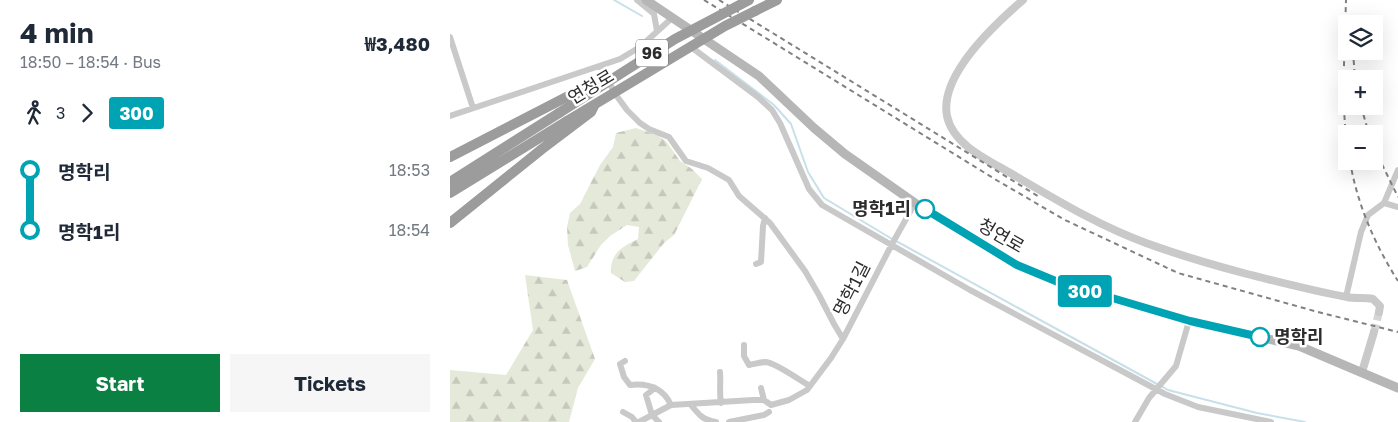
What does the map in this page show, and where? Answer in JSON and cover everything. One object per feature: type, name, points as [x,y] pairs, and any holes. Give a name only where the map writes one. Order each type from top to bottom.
[{"type":"highway","name":"연청로","points":[[450,193],[563,116],[597,88],[675,39],[749,0]]},
{"type":"highway","name":"연청로","points":[[450,182],[563,116],[594,104],[725,26],[777,0]]},
{"type":"highway","points":[[450,157],[563,116]]},
{"type":"highway","points":[[450,223],[563,116]]},
{"type":"main road","name":"청연로","points":[[646,0],[759,76],[814,128],[845,154],[915,203],[996,253],[1042,276],[1077,289],[1190,321],[1299,346],[1398,388]]},
{"type":"street","points":[[637,0],[654,14],[658,31]]},
{"type":"street","points":[[1023,0],[985,36],[958,70],[951,83],[948,92],[946,114],[955,135],[973,150],[1051,196],[1098,222],[1146,243],[1246,274],[1346,297],[1373,299],[1380,306],[1379,312]]},
{"type":"street","points":[[450,116],[620,59],[633,51],[672,18]]},
{"type":"street","points":[[450,37],[473,108]]},
{"type":"street","points":[[691,47],[772,110],[780,122],[809,189],[822,205],[970,290],[1157,388],[1198,407],[1271,422]]},
{"type":"street","points":[[600,66],[616,95],[627,110],[649,129],[669,137],[686,162],[708,168],[729,180],[739,196],[770,223],[805,271],[843,339]]},
{"type":"street","points":[[1346,297],[1361,232],[1368,215],[1384,203],[1398,170]]},
{"type":"street","name":"명학1길","points":[[728,422],[764,415],[770,408],[807,390],[843,339],[915,203]]},
{"type":"street","points":[[1384,203],[1398,206]]},
{"type":"street","points":[[756,264],[761,262],[762,226],[765,218]]},
{"type":"street","points":[[1134,422],[1145,403],[1176,366],[1190,321]]},
{"type":"street","points":[[1362,372],[1374,332]]},
{"type":"street","points":[[744,345],[744,356],[749,365],[766,362],[777,365],[810,386]]},
{"type":"street","points":[[625,360],[620,364],[624,376],[630,385],[642,384],[656,388],[666,396],[671,406]]},
{"type":"street","points":[[720,372],[721,384],[719,392],[721,403]]},
{"type":"street","points":[[656,388],[646,394],[652,414],[659,422]]},
{"type":"street","points":[[761,388],[764,400],[770,408],[768,422]]},
{"type":"street","points":[[623,412],[638,422],[671,406],[764,400]]},
{"type":"street","points":[[691,404],[699,416],[716,422]]},
{"type":"green space","points":[[636,128],[657,135],[666,141],[680,161],[702,179],[674,235],[664,243],[634,281],[625,282],[611,273],[611,266],[618,252],[638,239],[639,227],[627,225],[610,236],[601,245],[587,267],[575,271],[568,245],[567,227],[570,213],[580,204],[600,165],[613,147],[616,133]]},
{"type":"green space","points":[[525,275],[567,280],[595,359],[578,388],[569,422],[450,422],[450,370],[506,375],[533,330]]},
{"type":"waterway","points":[[614,0],[642,16]]},
{"type":"waterway","points":[[715,60],[774,105],[791,124],[808,172],[824,198],[892,239]]},
{"type":"waterway","points":[[896,241],[1157,384]]},
{"type":"waterway","points":[[1161,386],[1168,390],[1257,413],[1305,422]]},
{"type":"tunnel","points":[[1374,332],[1379,312]]},
{"type":"railway","points":[[704,0],[998,181],[1065,220],[1178,273],[1398,332]]},
{"type":"railway","points":[[719,0],[1041,198]]},
{"type":"railway","points":[[1345,125],[1343,97],[1346,0]]},
{"type":"railway","points":[[1354,60],[1354,70]]},
{"type":"railway","points":[[1364,115],[1366,125]]},
{"type":"railway","points":[[1383,166],[1398,197]]},
{"type":"railway","points":[[1352,170],[1357,193],[1368,224],[1398,281]]},
{"type":"bus line","name":"300","points":[[925,209],[996,253],[1042,276],[1077,289],[1190,321],[1260,337]]},
{"type":"place","name":"명학1리","points":[[925,209]]},
{"type":"place","name":"명학리","points":[[1260,337]]}]
